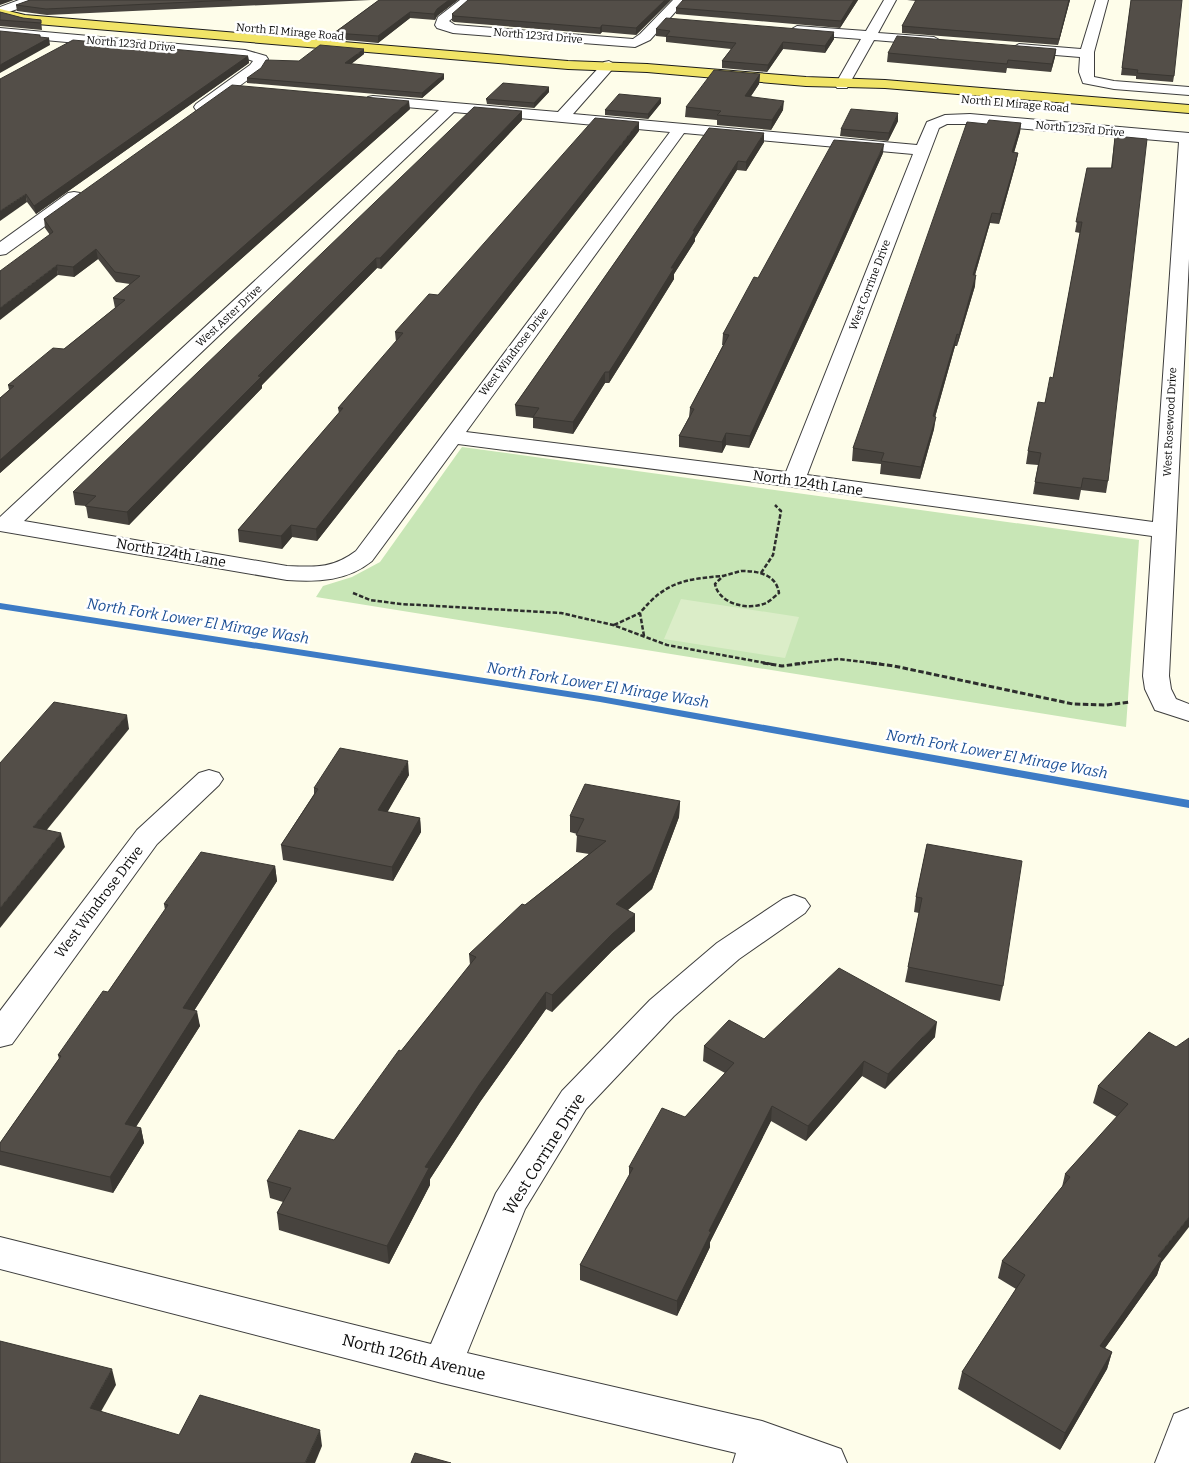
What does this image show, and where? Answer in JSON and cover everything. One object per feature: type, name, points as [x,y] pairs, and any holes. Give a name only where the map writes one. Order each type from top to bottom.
[{"type":"main road","name":"North El Mirage Road","points":[[0,11],[25,19],[568,66],[610,65],[842,85],[886,84],[1189,110]]},
{"type":"main road","name":"North El Mirage Road","points":[[842,85],[881,93],[1188,132]]},
{"type":"street","points":[[0,11],[13,0]]},
{"type":"street","points":[[0,11],[31,0]]},
{"type":"street","name":"North 123rd Drive","points":[[468,0],[443,20],[442,25],[453,29],[635,43],[645,37],[663,19]]},
{"type":"street","points":[[663,19],[680,0]]},
{"type":"street","points":[[842,85],[890,0]]},
{"type":"street","points":[[1102,0],[1088,54],[1085,73],[1088,80],[1114,85],[1189,91]]},
{"type":"street","points":[[663,19],[683,21]]},
{"type":"street","points":[[781,29],[949,42]]},
{"type":"street","name":"North 123rd Drive","points":[[0,32],[245,54],[261,59],[255,68],[230,87]]},
{"type":"street","points":[[57,49],[74,39]]},
{"type":"street","points":[[1008,47],[1088,54]]},
{"type":"street","points":[[562,117],[610,65]]},
{"type":"street","points":[[190,115],[230,87],[249,88]]},
{"type":"street","points":[[355,98],[922,150]]},
{"type":"street","name":"West Aster Drive","points":[[3,525],[451,107]]},
{"type":"street","name":"North 123rd Drive","points":[[970,119],[1188,132]]},
{"type":"street","name":"West Corrine Drive","points":[[794,481],[932,126],[945,120],[970,119]]},
{"type":"street","name":"West Windrose Drive","points":[[342,571],[364,556],[680,128]]},
{"type":"street","name":"West Rosewood Drive","points":[[1177,709],[1158,689],[1156,676],[1188,132]]},
{"type":"street","points":[[0,250],[87,188]]},
{"type":"street","name":"North 124th Lane","points":[[451,437],[764,476],[1164,531]]},
{"type":"street","name":"North 124th Lane","points":[[3,525],[288,573],[314,575],[342,571]]},
{"type":"street","name":"West Windrose Drive","points":[[0,1035],[147,837],[209,780]]},
{"type":"street","name":"West Corrine Drive","points":[[442,1365],[509,1204],[574,1100],[662,1008],[728,951],[794,906]]},
{"type":"street","name":"North 126th Avenue","points":[[0,1253],[442,1365],[758,1452],[826,1463]]},
{"type":"street","points":[[1176,1463],[1189,1427]]},
{"type":"path","points":[[761,573],[773,555],[781,510],[759,491],[764,476]]},
{"type":"path","points":[[342,571],[345,585],[355,595],[370,600],[401,604],[561,614],[613,625],[691,652],[782,666],[839,659],[894,666],[1073,704],[1106,705],[1136,702],[1177,709]]},
{"type":"path","points":[[613,625],[640,613],[647,604],[672,584],[686,578],[723,576],[740,571],[761,573],[776,582],[779,593],[768,603],[747,606],[726,602],[719,597],[714,586],[723,576]]},
{"type":"path","points":[[640,613],[644,636]]},
{"type":"green space","points":[[462,447],[1139,540],[1126,727],[316,597],[323,586],[352,577],[380,562]]},
{"type":"green space","points":[[681,599],[799,617],[785,658],[664,639]]},
{"type":"building","points":[[30,0],[232,0],[46,9],[16,5]]},
{"type":"building","points":[[379,0],[449,0],[437,9],[434,14],[410,12],[378,36],[334,33]]},
{"type":"building","points":[[468,0],[665,0],[636,28],[602,25],[600,28],[454,16],[452,14]]},
{"type":"building","points":[[683,0],[854,0],[841,21],[676,8]]},
{"type":"building","points":[[916,0],[1069,0],[1059,39],[902,26]]},
{"type":"building","points":[[1131,0],[1182,0],[1174,76],[1137,73],[1138,70],[1122,68]]},
{"type":"building","points":[[0,12],[41,20],[41,23],[0,20]]},
{"type":"building","points":[[666,18],[834,32],[825,46],[783,42],[768,65],[722,61],[736,43],[666,36],[670,31],[656,29]]},
{"type":"building","points":[[0,31],[40,35],[40,37],[49,38],[0,65]]},
{"type":"building","points":[[897,36],[1056,49],[1052,64],[1008,60],[1007,64],[888,53]]},
{"type":"building","points":[[73,40],[248,56],[34,206],[26,194],[0,211],[0,79]]},
{"type":"building","points":[[320,45],[364,49],[345,63],[444,74],[422,93],[247,78],[261,68],[266,60],[299,61]]},
{"type":"building","points":[[714,70],[760,74],[745,96],[784,101],[772,120],[717,115],[721,111],[686,107]]},
{"type":"building","points":[[503,83],[549,87],[534,103],[486,99]]},
{"type":"building","points":[[232,85],[409,101],[0,460],[0,398],[14,386],[8,385],[53,348],[64,349],[125,300],[113,298],[140,276],[115,272],[96,249],[73,267],[57,265],[0,308],[0,271],[53,232],[44,219]]},
{"type":"building","points":[[619,94],[661,98],[648,114],[605,110]]},
{"type":"building","points":[[474,107],[522,111],[380,258],[376,258],[258,376],[261,377],[127,512],[85,506],[96,496],[73,492]]},
{"type":"building","points":[[851,109],[898,113],[889,133],[841,129]]},
{"type":"building","points":[[595,118],[639,122],[316,529],[291,525],[281,536],[238,530],[343,408],[338,408],[403,333],[395,332],[429,294],[438,295]]},
{"type":"building","points":[[989,120],[1021,123],[1012,152],[1018,153],[1000,214],[992,213],[973,275],[976,275],[959,335],[957,334],[933,416],[936,417],[921,467],[881,461],[884,453],[853,448],[967,122],[987,124]]},
{"type":"building","points":[[709,128],[764,133],[746,162],[738,161],[693,231],[695,231],[671,268],[674,268],[635,331],[609,372],[605,372],[573,422],[533,417],[539,408],[515,405]]},
{"type":"building","points":[[1115,136],[1147,139],[1108,481],[1083,478],[1081,488],[1035,482],[1041,453],[1028,451],[1038,402],[1045,403],[1050,377],[1053,378],[1082,222],[1076,222],[1087,168],[1112,168]]},
{"type":"building","points":[[834,140],[884,144],[750,436],[726,433],[722,442],[679,436],[694,409],[690,408],[729,335],[723,334],[754,277],[758,278]]},
{"type":"building","points":[[54,702],[127,715],[33,827],[61,833],[0,908],[0,763]]},
{"type":"building","points":[[340,748],[408,761],[378,810],[420,818],[392,867],[281,845],[318,789],[314,788]]},
{"type":"building","points":[[585,784],[680,801],[652,872],[616,904],[635,914],[612,934],[552,995],[546,992],[479,1085],[425,1167],[429,1168],[387,1246],[277,1213],[291,1188],[267,1181],[299,1130],[334,1140],[399,1050],[401,1051],[476,957],[469,954],[522,904],[525,905],[606,841],[576,835],[584,819],[570,816]]},
{"type":"building","points":[[927,844],[1022,861],[1003,986],[908,967],[922,898],[916,897]]},
{"type":"building","points":[[201,852],[275,866],[183,1008],[197,1011],[125,1124],[141,1128],[110,1177],[0,1151],[0,1143],[61,1056],[58,1055],[103,991],[108,992],[168,905],[164,904]]},
{"type":"building","points":[[839,968],[937,1022],[888,1074],[864,1061],[808,1126],[772,1106],[709,1231],[711,1232],[677,1301],[580,1265],[633,1168],[629,1167],[662,1108],[685,1117],[734,1063],[704,1046],[729,1020],[764,1039]]},
{"type":"building","points":[[1149,1032],[1176,1047],[1189,1038],[1189,1217],[1158,1256],[1162,1258],[1100,1346],[1112,1352],[1065,1433],[962,1372],[1025,1275],[1002,1261],[1070,1177],[1065,1174],[1128,1104],[1098,1086]]},
{"type":"building","points":[[0,1341],[112,1369],[90,1408],[179,1435],[200,1395],[320,1430],[305,1463],[0,1463]]},
{"type":"building","points":[[415,1453],[451,1463],[411,1463]]},
{"type":"waterway","name":"North Fork Lower El Mirage Wash","points":[[0,606],[600,699],[1189,804]]}]
